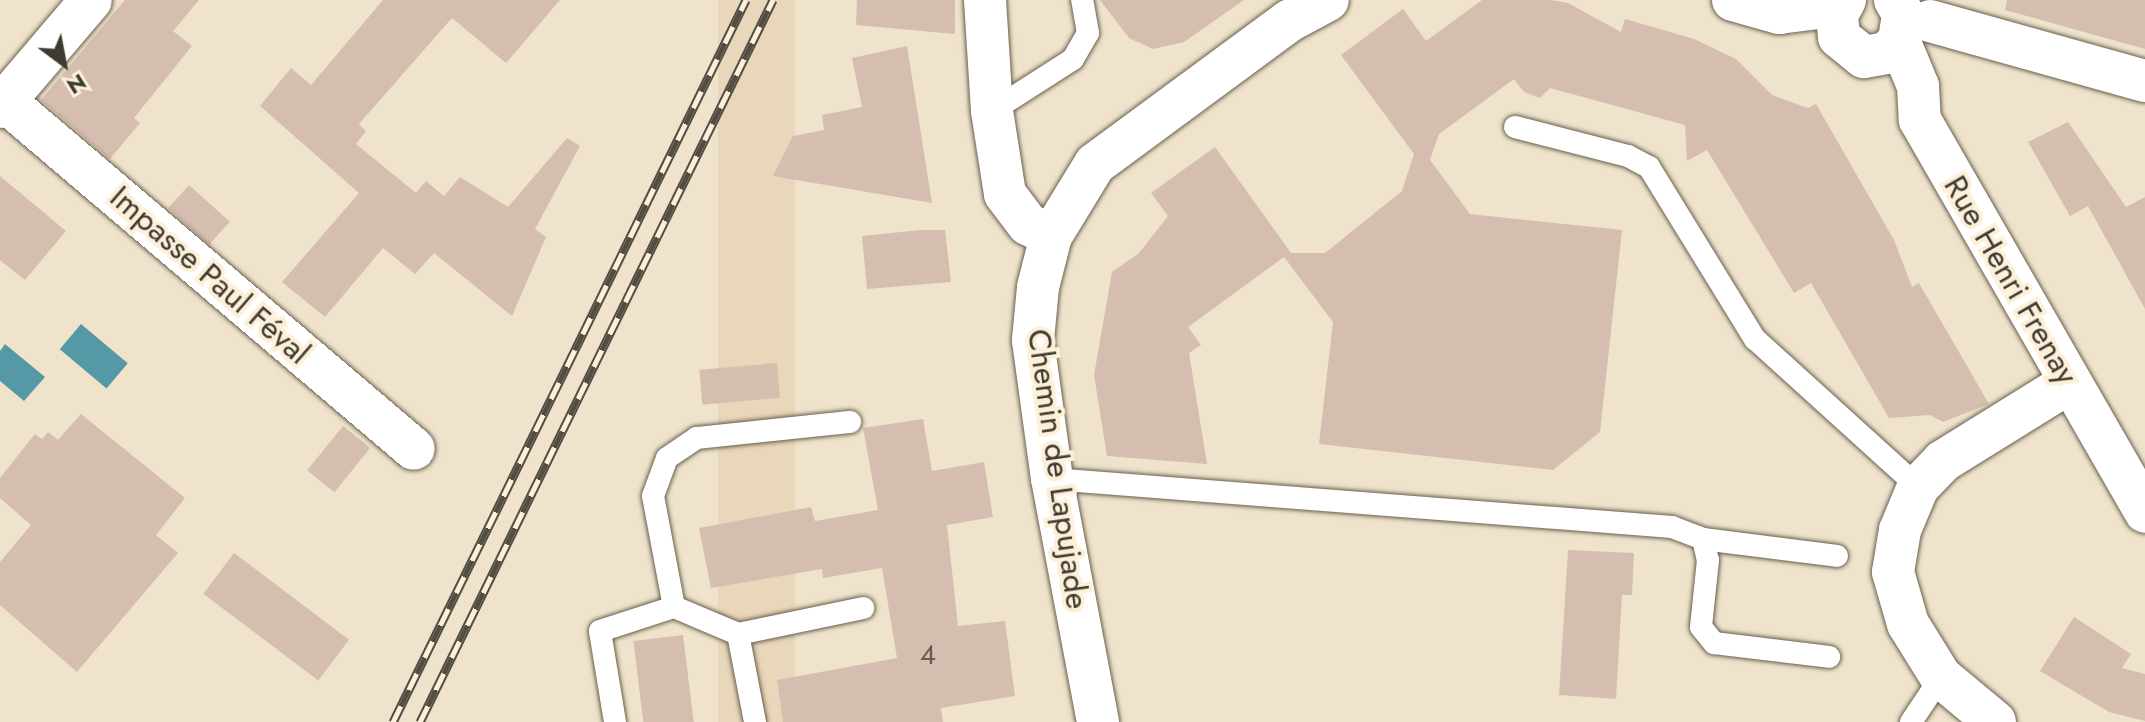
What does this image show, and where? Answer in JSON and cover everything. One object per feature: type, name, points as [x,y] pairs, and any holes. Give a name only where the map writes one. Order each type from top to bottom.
[{"type":"street","points":[[2,101],[91,0]]},
{"type":"street","points":[[985,0],[992,111],[1005,194],[1028,224],[1051,236]]},
{"type":"street","name":"Chemin de Lapujade","points":[[1098,722],[1052,479],[1033,340],[1038,287],[1051,236],[1095,164],[1296,10],[1328,0]]},
{"type":"street","points":[[1733,0],[1779,13],[1804,29],[1873,22],[2145,81]]},
{"type":"street","name":"Rue Henri Frenay","points":[[1873,22],[1894,99],[1920,120],[2145,512]]},
{"type":"street","name":"Impasse Paul Féval","points":[[2,101],[414,449]]},
{"type":"street","points":[[1995,722],[1941,677],[1908,624],[1893,572],[1900,530],[1918,487],[1943,461],[2069,383]]},
{"type":"lane","points":[[992,111],[1073,59],[1088,33],[1082,0]]},
{"type":"lane","points":[[1515,127],[1628,156],[1649,167],[1755,339],[1918,487]]},
{"type":"lane","points":[[674,607],[653,496],[667,458],[697,438],[850,422]]},
{"type":"lane","points":[[1052,479],[1672,527],[1703,539],[1837,556]]},
{"type":"lane","points":[[1703,539],[1708,560],[1701,627],[1714,643],[1829,657]]},
{"type":"lane","points":[[615,722],[600,631],[674,607],[738,634],[863,608]]},
{"type":"lane","points":[[738,634],[755,722]]},
{"type":"lane","points":[[1911,722],[1941,677]]},
{"type":"shaded area","points":[[718,0],[795,0],[795,722],[718,722]]},
{"type":"water","points":[[81,324],[128,363],[107,388],[60,349]]},
{"type":"water","points":[[5,344],[45,377],[24,401],[0,381],[0,351]]},
{"type":"building","points":[[125,0],[199,0],[173,31],[192,46],[134,118],[140,123],[110,159],[41,100]]},
{"type":"building","points":[[383,0],[560,0],[506,63],[452,18],[359,124],[366,131],[356,144],[416,193],[426,181],[444,196],[460,177],[508,207],[567,138],[580,146],[535,229],[546,237],[512,316],[434,253],[415,274],[383,248],[325,317],[282,282],[359,193],[260,106],[291,68],[311,85]]},
{"type":"building","points":[[857,0],[955,0],[955,34],[856,25]]},
{"type":"building","points":[[1100,0],[1244,0],[1184,42],[1153,49],[1129,38]]},
{"type":"building","points":[[1482,0],[1551,0],[1568,3],[1621,32],[1625,19],[1694,39],[1736,59],[1772,95],[1808,108],[1816,104],[1894,240],[1912,287],[1919,283],[1989,404],[1943,422],[1930,415],[1889,418],[1811,283],[1794,293],[1707,150],[1687,161],[1685,125],[1550,88],[1540,98],[1524,92],[1514,79],[1439,134],[1430,160],[1470,214],[1622,230],[1600,432],[1553,470],[1319,444],[1333,322],[1284,257],[1188,327],[1201,345],[1189,353],[1207,464],[1107,456],[1094,375],[1112,272],[1139,253],[1168,216],[1151,193],[1215,147],[1291,253],[1325,253],[1402,191],[1414,154],[1341,55],[1403,9],[1426,41]]},
{"type":"building","points":[[2007,0],[2145,0],[2145,49],[2005,10]]},
{"type":"building","points":[[907,46],[932,203],[773,176],[793,136],[824,130],[822,115],[862,107],[852,58]]},
{"type":"building","points":[[2068,122],[2126,207],[2145,197],[2145,309],[2088,206],[2070,216],[2028,142]]},
{"type":"building","points":[[0,176],[66,231],[25,280],[0,260]]},
{"type":"building","points":[[189,185],[230,222],[209,245],[168,208]]},
{"type":"building","points":[[945,230],[951,282],[867,289],[862,236]]},
{"type":"building","points":[[777,363],[780,398],[702,405],[699,370]]},
{"type":"building","points":[[81,414],[185,498],[156,535],[178,553],[77,672],[0,605],[0,562],[31,525],[0,498],[0,478],[35,434],[42,439],[48,432],[58,440]]},
{"type":"building","points":[[923,419],[932,471],[984,462],[993,517],[947,525],[958,626],[1005,621],[1015,696],[941,708],[943,722],[783,722],[777,680],[897,658],[882,568],[823,578],[822,569],[711,588],[699,528],[811,507],[815,521],[878,510],[863,428]]},
{"type":"building","points":[[343,426],[370,448],[334,492],[307,470]]},
{"type":"building","points":[[1568,550],[1634,553],[1632,595],[1622,595],[1616,699],[1559,695]]},
{"type":"building","points":[[234,553],[349,640],[318,680],[203,594]]},
{"type":"building","points":[[2074,617],[2131,654],[2122,668],[2145,674],[2145,721],[2109,712],[2040,671]]},
{"type":"building","points":[[683,635],[694,722],[643,722],[633,641]]},
{"type":"railway","points":[[393,722],[746,0]]},
{"type":"railway","points":[[420,722],[773,0]]}]
